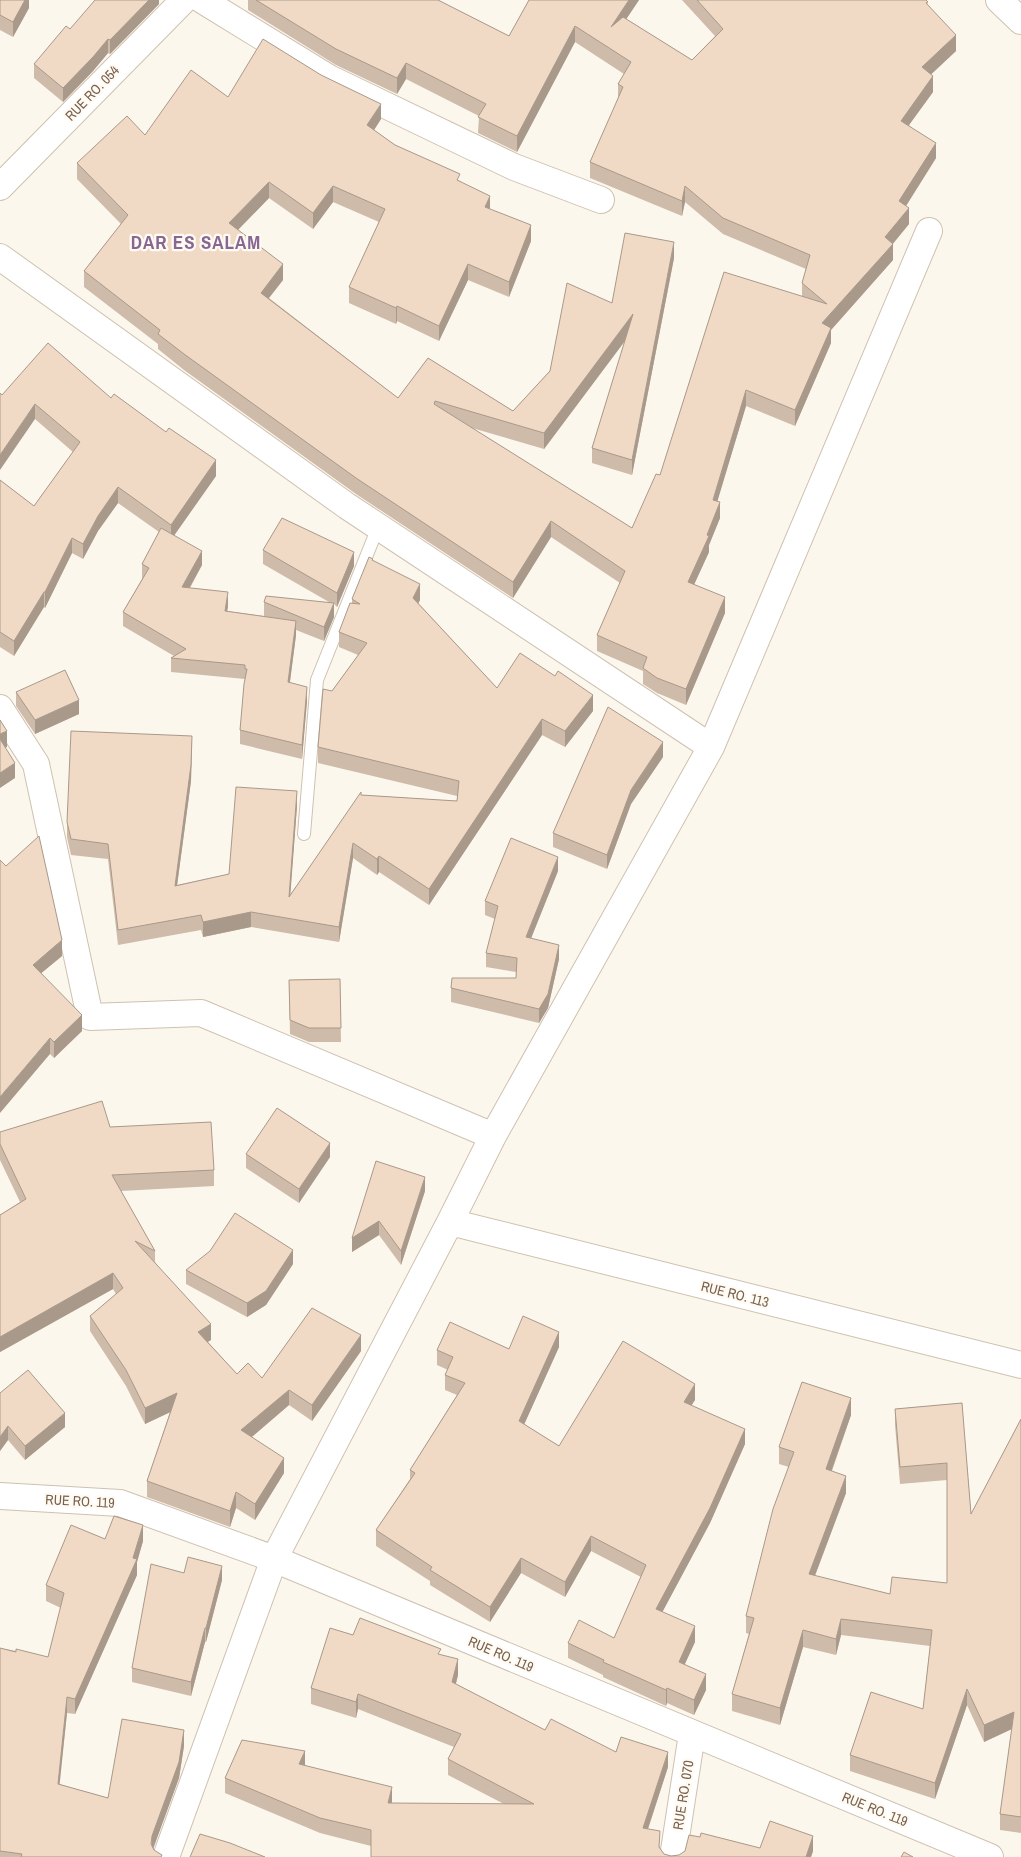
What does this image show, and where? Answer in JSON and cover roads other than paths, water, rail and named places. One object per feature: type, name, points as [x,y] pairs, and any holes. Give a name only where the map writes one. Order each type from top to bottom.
[{"type":"street","name":"RUE RO. 054","points":[[0,187],[184,0]]},
{"type":"street","points":[[202,0],[329,78],[514,167],[601,200]]},
{"type":"street","points":[[999,0],[1021,21]]},
{"type":"street","points":[[166,1857],[274,1559],[493,1136],[711,747],[929,230]]},
{"type":"street","points":[[0,257],[378,527],[711,747]]},
{"type":"street","points":[[0,708],[36,764],[90,1017],[201,1012],[493,1136]]},
{"type":"street","name":"RUE RO. 113","points":[[450,1222],[1021,1365]]},
{"type":"street","name":"RUE RO. 119","points":[[0,1496],[120,1503],[274,1559],[990,1857]]},
{"type":"street","name":"RUE RO. 070","points":[[674,1857],[692,1734]]},
{"type":"lane","points":[[304,834],[317,680],[378,527]]},
{"type":"district","name":"DAR ES SALAM","points":[[196,242]]}]
